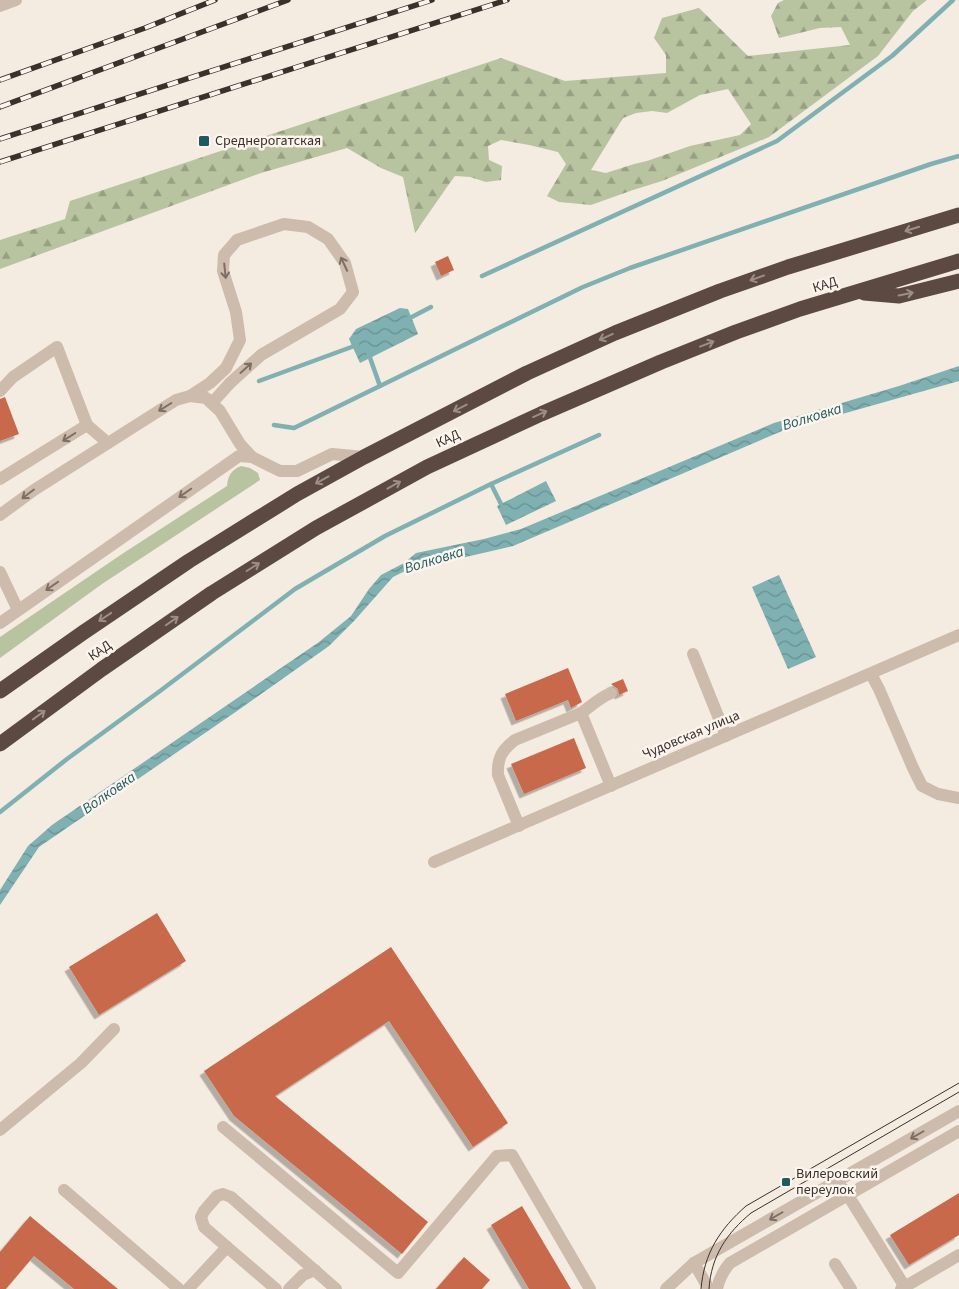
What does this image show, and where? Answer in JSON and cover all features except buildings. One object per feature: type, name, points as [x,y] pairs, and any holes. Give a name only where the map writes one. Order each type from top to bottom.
[{"type":"highway","name":"КАД","points":[[0,691],[189,560],[296,494],[528,373],[615,333],[720,291],[788,267],[959,215]]},
{"type":"highway","name":"КАД","points":[[0,744],[102,669],[212,593],[316,528],[427,467],[541,414],[661,362],[800,310],[959,260]]},
{"type":"highway","points":[[858,292],[900,296],[959,281]]},
{"type":"street","points":[[0,6],[16,0]]},
{"type":"street","points":[[0,515],[34,490],[176,400],[190,396],[210,383],[226,368],[240,340],[236,312],[223,271],[224,255],[238,240],[284,224],[308,227],[328,239],[345,263],[353,292],[340,309],[261,355],[230,383],[212,404]]},
{"type":"street","points":[[0,391],[13,377],[57,346],[87,425],[108,443]]},
{"type":"street","points":[[190,396],[206,398],[220,411],[240,444],[252,456],[280,471],[296,471],[332,454],[364,457]]},
{"type":"street","points":[[0,480],[87,425]]},
{"type":"street","points":[[0,623],[239,456],[252,456]]},
{"type":"street","points":[[0,572],[18,610]]},
{"type":"street","name":"Чудовская улица","points":[[434,862],[959,635]]},
{"type":"street","points":[[693,654],[726,736]]},
{"type":"street","points":[[870,674],[880,689],[922,786],[938,794],[959,798]]},
{"type":"street","points":[[519,826],[498,774],[497,766],[500,756],[507,746],[515,740],[581,714],[599,698],[610,693]]},
{"type":"street","points":[[581,714],[611,786]]},
{"type":"street","points":[[0,1130],[81,1064],[114,1029]]},
{"type":"street","points":[[666,1289],[694,1263],[959,1111]]},
{"type":"street","points":[[223,1126],[398,1273],[496,1156],[512,1155],[590,1289]]},
{"type":"street","points":[[717,1289],[724,1269],[730,1262],[959,1131]]},
{"type":"street","points":[[839,1180],[903,1288],[959,1254]]},
{"type":"street","points":[[64,1190],[179,1289]]},
{"type":"street","points":[[276,1289],[204,1228],[201,1217],[217,1196],[222,1194],[231,1196],[336,1289]]},
{"type":"street","points":[[188,1289],[227,1247]]},
{"type":"street","points":[[694,1263],[710,1289]]},
{"type":"street","points":[[835,1264],[851,1289]]},
{"type":"street","points":[[289,1289],[303,1275],[315,1270]]},
{"type":"green space","points":[[784,0],[927,0],[913,11],[878,56],[769,137],[662,181],[591,205],[559,202],[547,196],[566,164],[558,152],[501,140],[488,146],[489,160],[502,166],[501,180],[486,182],[470,177],[455,176],[415,233],[403,177],[381,168],[347,148],[261,173],[0,269],[0,240],[65,219],[70,201],[501,58],[565,81],[666,73],[666,55],[654,38],[662,18],[699,8],[748,56],[850,45],[841,27],[820,28],[779,38],[771,16],[778,3]],"holes":[[[728,89],[751,124],[740,135],[690,146],[606,173],[591,170],[623,118],[636,113],[652,111],[667,113],[700,95]]]},
{"type":"green space","points":[[241,466],[250,468],[258,473],[260,480],[102,584],[0,658],[0,637],[122,554],[227,486],[231,474]]},
{"type":"water","points":[[400,308],[408,309],[418,334],[360,363],[349,339],[356,329]]},
{"type":"water","name":"Волковка","points":[[959,366],[959,381],[782,431],[513,546],[405,571],[393,577],[329,646],[39,847],[0,905],[0,890],[28,846],[52,825],[319,642],[351,616],[381,575],[404,563],[416,553],[484,539],[521,529],[774,423]]},
{"type":"water","points":[[546,481],[556,501],[506,525],[497,506]]},
{"type":"water","points":[[779,575],[816,657],[788,669],[752,587]]},
{"type":"waterway","points":[[482,276],[777,141],[892,56],[953,0]]},
{"type":"waterway","points":[[274,425],[294,428],[583,287],[630,268],[959,156]]},
{"type":"waterway","points":[[406,320],[431,307]]},
{"type":"waterway","points":[[259,381],[357,345]]},
{"type":"waterway","points":[[368,352],[380,386]]},
{"type":"waterway","points":[[0,812],[67,759],[295,589],[385,536],[491,484],[599,435]]},
{"type":"waterway","points":[[491,484],[501,504]]},
{"type":"tram line","points":[[701,1289],[706,1264],[715,1243],[728,1224],[746,1206],[959,1083]]},
{"type":"tram line","points":[[709,1289],[713,1266],[722,1246],[751,1213],[959,1092]]},
{"type":"railway","points":[[0,80],[145,28],[215,0]]},
{"type":"railway","points":[[0,107],[288,0]]},
{"type":"railway","points":[[0,139],[432,0]]},
{"type":"railway","points":[[0,162],[507,0]]},
{"type":"place","name":"Среднерогатская","points":[[204,141]]},
{"type":"place","name":"Вилеровский переулок","points":[[786,1182]]}]
